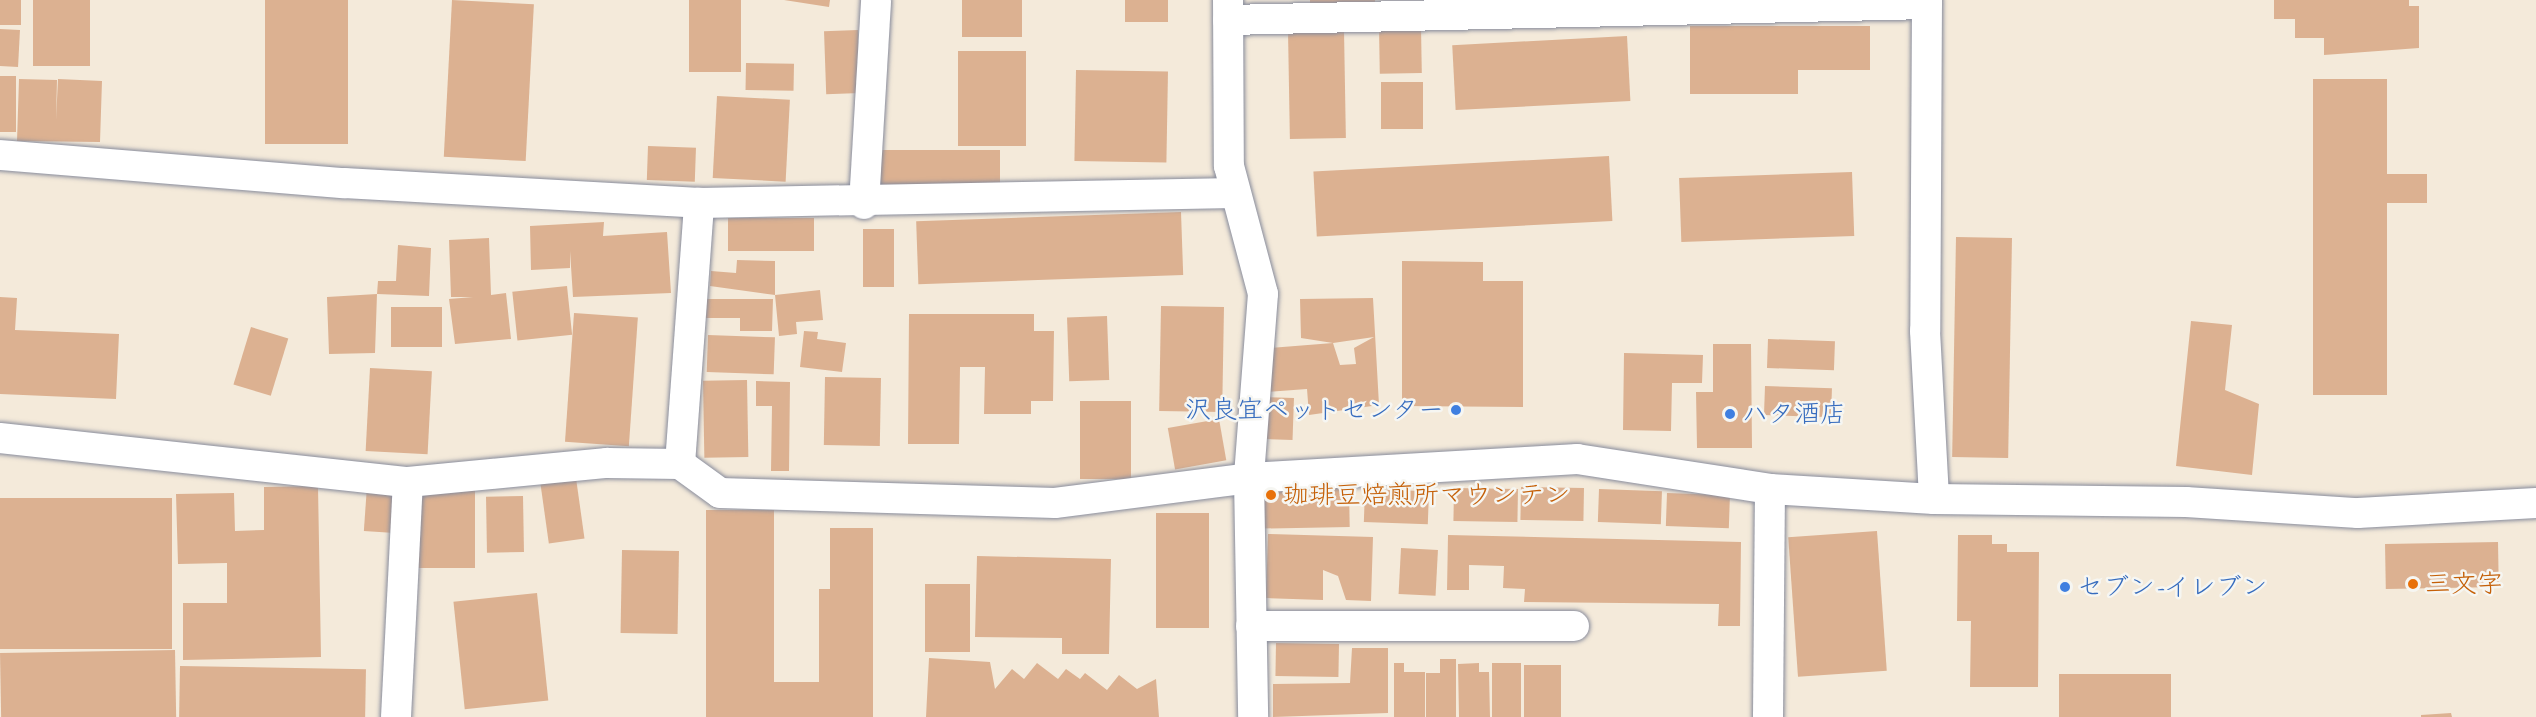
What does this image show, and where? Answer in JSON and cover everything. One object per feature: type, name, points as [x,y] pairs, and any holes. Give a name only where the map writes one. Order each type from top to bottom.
[{"type":"street","points":[[864,204],[876,0]]},
{"type":"street","points":[[1253,717],[1250,478],[1263,294],[1229,166],[1228,10],[1927,2],[1925,331],[1934,499]]},
{"type":"street","points":[[0,155],[344,183],[699,203],[864,204],[1235,193]]},
{"type":"street","points":[[680,464],[699,203]]},
{"type":"street","points":[[0,438],[408,482],[607,463],[680,464],[720,493],[1043,503],[1250,478],[1577,459],[1770,489],[1934,499],[2186,502],[2358,513],[2536,504]]},
{"type":"street","points":[[396,717],[408,482]]},
{"type":"street","points":[[1768,717],[1770,489]]},
{"type":"street","points":[[1251,626],[1574,626]]},
{"type":"building","points":[[0,0],[21,0],[21,25],[0,25]]},
{"type":"building","points":[[33,0],[90,0],[90,66],[33,66]]},
{"type":"building","points":[[265,0],[348,0],[348,144],[265,144]]},
{"type":"building","points":[[452,0],[534,4],[526,161],[444,157]]},
{"type":"building","points":[[689,0],[741,0],[741,72],[689,72]]},
{"type":"building","points":[[784,0],[830,0],[829,7]]},
{"type":"building","points":[[962,0],[1022,0],[1022,37],[962,37]]},
{"type":"building","points":[[1125,0],[1168,0],[1168,22],[1125,22]]},
{"type":"building","points":[[1310,0],[1375,0],[1375,8],[1310,8]]},
{"type":"building","points":[[2274,0],[2409,0],[2409,6],[2419,6],[2419,48],[2324,55],[2324,38],[2295,38],[2295,19],[2274,19]]},
{"type":"building","points":[[1690,26],[1870,26],[1870,70],[1798,70],[1798,94],[1690,94]]},
{"type":"building","points":[[1421,27],[1422,73],[1380,74],[1379,28]]},
{"type":"building","points":[[0,29],[20,30],[18,67],[0,66]]},
{"type":"building","points":[[858,30],[860,93],[826,94],[824,31]]},
{"type":"building","points":[[1344,30],[1346,138],[1290,139],[1288,31]]},
{"type":"building","points":[[1627,36],[1630,101],[1456,110],[1452,45]]},
{"type":"building","points":[[958,51],[1026,51],[1026,146],[958,146]]},
{"type":"building","points":[[746,63],[794,64],[794,91],[746,90]]},
{"type":"building","points":[[1076,70],[1168,72],[1166,163],[1074,161]]},
{"type":"building","points":[[0,76],[16,76],[16,132],[0,132]]},
{"type":"building","points":[[19,79],[57,80],[56,120],[58,79],[102,81],[100,142],[17,141]]},
{"type":"building","points":[[2313,79],[2387,79],[2387,174],[2427,174],[2427,203],[2387,203],[2387,395],[2313,395]]},
{"type":"building","points":[[1381,82],[1423,82],[1423,129],[1381,129]]},
{"type":"building","points":[[717,96],[790,100],[786,182],[713,178]]},
{"type":"building","points":[[648,146],[696,148],[695,182],[647,180]]},
{"type":"building","points":[[878,150],[1000,150],[1000,186],[878,186]]},
{"type":"building","points":[[1609,156],[1612,221],[1317,236],[1313,171]]},
{"type":"building","points":[[1852,172],[1854,236],[1681,242],[1679,178]]},
{"type":"building","points":[[1181,212],[1183,275],[918,284],[916,221]]},
{"type":"building","points":[[728,218],[814,218],[814,251],[728,251]]},
{"type":"building","points":[[604,222],[603,236],[667,232],[671,293],[573,297],[570,251],[570,268],[531,270],[530,226]]},
{"type":"building","points":[[863,229],[894,229],[894,287],[863,287]]},
{"type":"building","points":[[1956,237],[2012,238],[2008,458],[1952,457]]},
{"type":"building","points":[[489,238],[491,295],[506,293],[511,339],[455,344],[449,299],[473,297],[451,297],[449,240]]},
{"type":"building","points":[[398,245],[431,248],[429,296],[377,294],[378,281],[396,281]]},
{"type":"building","points":[[737,260],[775,261],[775,295],[710,286],[711,271],[736,273]]},
{"type":"building","points":[[1402,261],[1483,262],[1483,281],[1523,281],[1523,407],[1402,406]]},
{"type":"building","points":[[567,286],[572,335],[517,340],[512,292]]},
{"type":"building","points":[[820,290],[823,320],[796,322],[797,334],[779,336],[775,295]]},
{"type":"building","points":[[377,294],[375,353],[329,354],[327,297]]},
{"type":"building","points":[[0,297],[17,298],[15,330],[119,334],[116,399],[0,394]]},
{"type":"building","points":[[1373,298],[1379,405],[1309,415],[1307,389],[1255,393],[1269,348],[1333,343],[1301,338],[1300,299]],"holes":[[[1374,337],[1354,348],[1356,364],[1340,365],[1333,343]]]},
{"type":"building","points":[[707,299],[773,299],[772,331],[740,331],[740,318],[706,318]]},
{"type":"building","points":[[1161,306],[1224,307],[1222,412],[1159,411]]},
{"type":"building","points":[[391,307],[442,307],[442,347],[391,347]]},
{"type":"building","points":[[574,313],[638,317],[629,446],[565,442]]},
{"type":"building","points":[[909,314],[1034,314],[1034,331],[1054,331],[1053,401],[1031,401],[1031,414],[984,414],[985,367],[960,367],[959,444],[908,444]]},
{"type":"building","points":[[1107,316],[1109,380],[1069,381],[1067,317]]},
{"type":"building","points":[[2191,321],[2232,325],[2225,390],[2259,404],[2252,475],[2176,466]]},
{"type":"building","points":[[251,327],[288,338],[271,396],[233,384]]},
{"type":"building","points":[[804,331],[818,332],[817,339],[846,343],[842,372],[800,367]]},
{"type":"building","points":[[708,335],[775,337],[774,374],[707,372]]},
{"type":"building","points":[[1768,339],[1835,341],[1834,370],[1767,368]]},
{"type":"building","points":[[1713,344],[1751,344],[1752,448],[1697,448],[1696,392],[1713,392]]},
{"type":"building","points":[[1624,353],[1703,355],[1702,383],[1672,383],[1671,431],[1623,430]]},
{"type":"building","points":[[370,368],[432,371],[428,454],[366,451]]},
{"type":"building","points":[[825,377],[881,378],[880,446],[824,445]]},
{"type":"building","points":[[747,380],[748,457],[704,458],[703,381]]},
{"type":"building","points":[[756,381],[790,382],[789,471],[771,471],[772,406],[756,406]]},
{"type":"building","points":[[1765,386],[1832,388],[1831,417],[1764,415]]},
{"type":"building","points":[[1264,397],[1294,398],[1293,440],[1263,439]]},
{"type":"building","points":[[1080,401],[1131,401],[1131,479],[1080,479]]},
{"type":"building","points":[[1219,419],[1226,460],[1175,469],[1168,428]]},
{"type":"building","points":[[576,478],[584,538],[549,543],[540,483]]},
{"type":"building","points":[[318,486],[321,657],[183,660],[183,603],[227,603],[227,563],[178,564],[176,494],[234,493],[235,531],[264,530],[264,487]]},
{"type":"building","points":[[367,486],[394,488],[391,533],[364,531]]},
{"type":"building","points":[[415,486],[475,486],[475,568],[415,568]]},
{"type":"building","points":[[1349,487],[1350,527],[1262,529],[1261,489]]},
{"type":"building","points":[[1521,487],[1584,488],[1583,521],[1520,520]]},
{"type":"building","points":[[1454,488],[1518,489],[1517,522],[1453,521]]},
{"type":"building","points":[[1365,489],[1429,491],[1428,524],[1364,522]]},
{"type":"building","points":[[1599,489],[1662,491],[1661,524],[1598,522]]},
{"type":"building","points":[[1667,493],[1730,495],[1729,528],[1666,526]]},
{"type":"building","points":[[523,496],[524,552],[487,553],[486,497]]},
{"type":"building","points":[[0,498],[172,498],[172,649],[0,649]]},
{"type":"building","points":[[706,510],[774,510],[774,682],[819,682],[819,589],[830,589],[830,528],[873,528],[873,717],[706,717]]},
{"type":"building","points":[[1156,513],[1209,513],[1209,628],[1156,628]]},
{"type":"building","points":[[1877,531],[1887,671],[1798,677],[1788,537]]},
{"type":"building","points":[[1268,534],[1373,537],[1371,601],[1346,600],[1338,576],[1323,570],[1323,600],[1266,598]]},
{"type":"building","points":[[1448,535],[1741,542],[1740,626],[1718,626],[1719,604],[1524,602],[1525,589],[1503,588],[1504,566],[1469,565],[1469,590],[1447,590]]},
{"type":"building","points":[[1958,535],[1992,535],[1992,544],[2007,544],[2007,552],[2039,552],[2038,687],[1970,687],[1971,621],[1957,621]]},
{"type":"building","points":[[2498,542],[2499,587],[2386,589],[2385,544]]},
{"type":"building","points":[[1401,548],[1438,550],[1436,596],[1399,594]]},
{"type":"building","points":[[622,550],[679,551],[678,634],[621,633]]},
{"type":"building","points":[[977,556],[1111,559],[1109,654],[1062,654],[1062,638],[975,637]]},
{"type":"building","points":[[925,584],[970,584],[970,652],[925,652]]},
{"type":"building","points":[[537,593],[548,700],[465,709],[453,602]]},
{"type":"building","points":[[1276,643],[1339,644],[1338,677],[1275,676]]},
{"type":"building","points":[[1352,648],[1388,648],[1388,713],[1273,717],[1273,684],[1350,683]]},
{"type":"building","points":[[175,650],[176,717],[1,717],[0,653]]},
{"type":"building","points":[[929,658],[990,662],[995,689],[1012,669],[1024,679],[1037,663],[1058,679],[1066,669],[1080,679],[1085,673],[1107,690],[1119,675],[1137,689],[1156,679],[1159,717],[926,717]]},
{"type":"building","points":[[1440,659],[1456,659],[1456,717],[1426,717],[1426,673],[1440,673]]},
{"type":"building","points":[[1394,663],[1404,663],[1404,672],[1425,672],[1425,717],[1394,717]]},
{"type":"building","points":[[1479,663],[1479,672],[1489,672],[1490,717],[1459,717],[1458,664]]},
{"type":"building","points":[[1492,663],[1521,663],[1521,717],[1492,717]]},
{"type":"building","points":[[1524,665],[1561,665],[1561,717],[1524,717]]},
{"type":"building","points":[[180,666],[366,669],[365,717],[179,717]]},
{"type":"building","points":[[2059,674],[2171,674],[2171,717],[2059,717]]},
{"type":"building","points":[[2451,713],[2452,717],[2421,717],[2421,715]]},
{"type":"place","name":"沢良宜ペットセンター","points":[[1456,410]]},
{"type":"place","name":"ハタ酒店","points":[[1730,414]]},
{"type":"place","name":"珈琲豆焙煎所マウンテン","points":[[1271,495]]},
{"type":"place","name":"三文字","points":[[2413,584]]},
{"type":"place","name":"セブン-イレブン","points":[[2065,587]]}]
